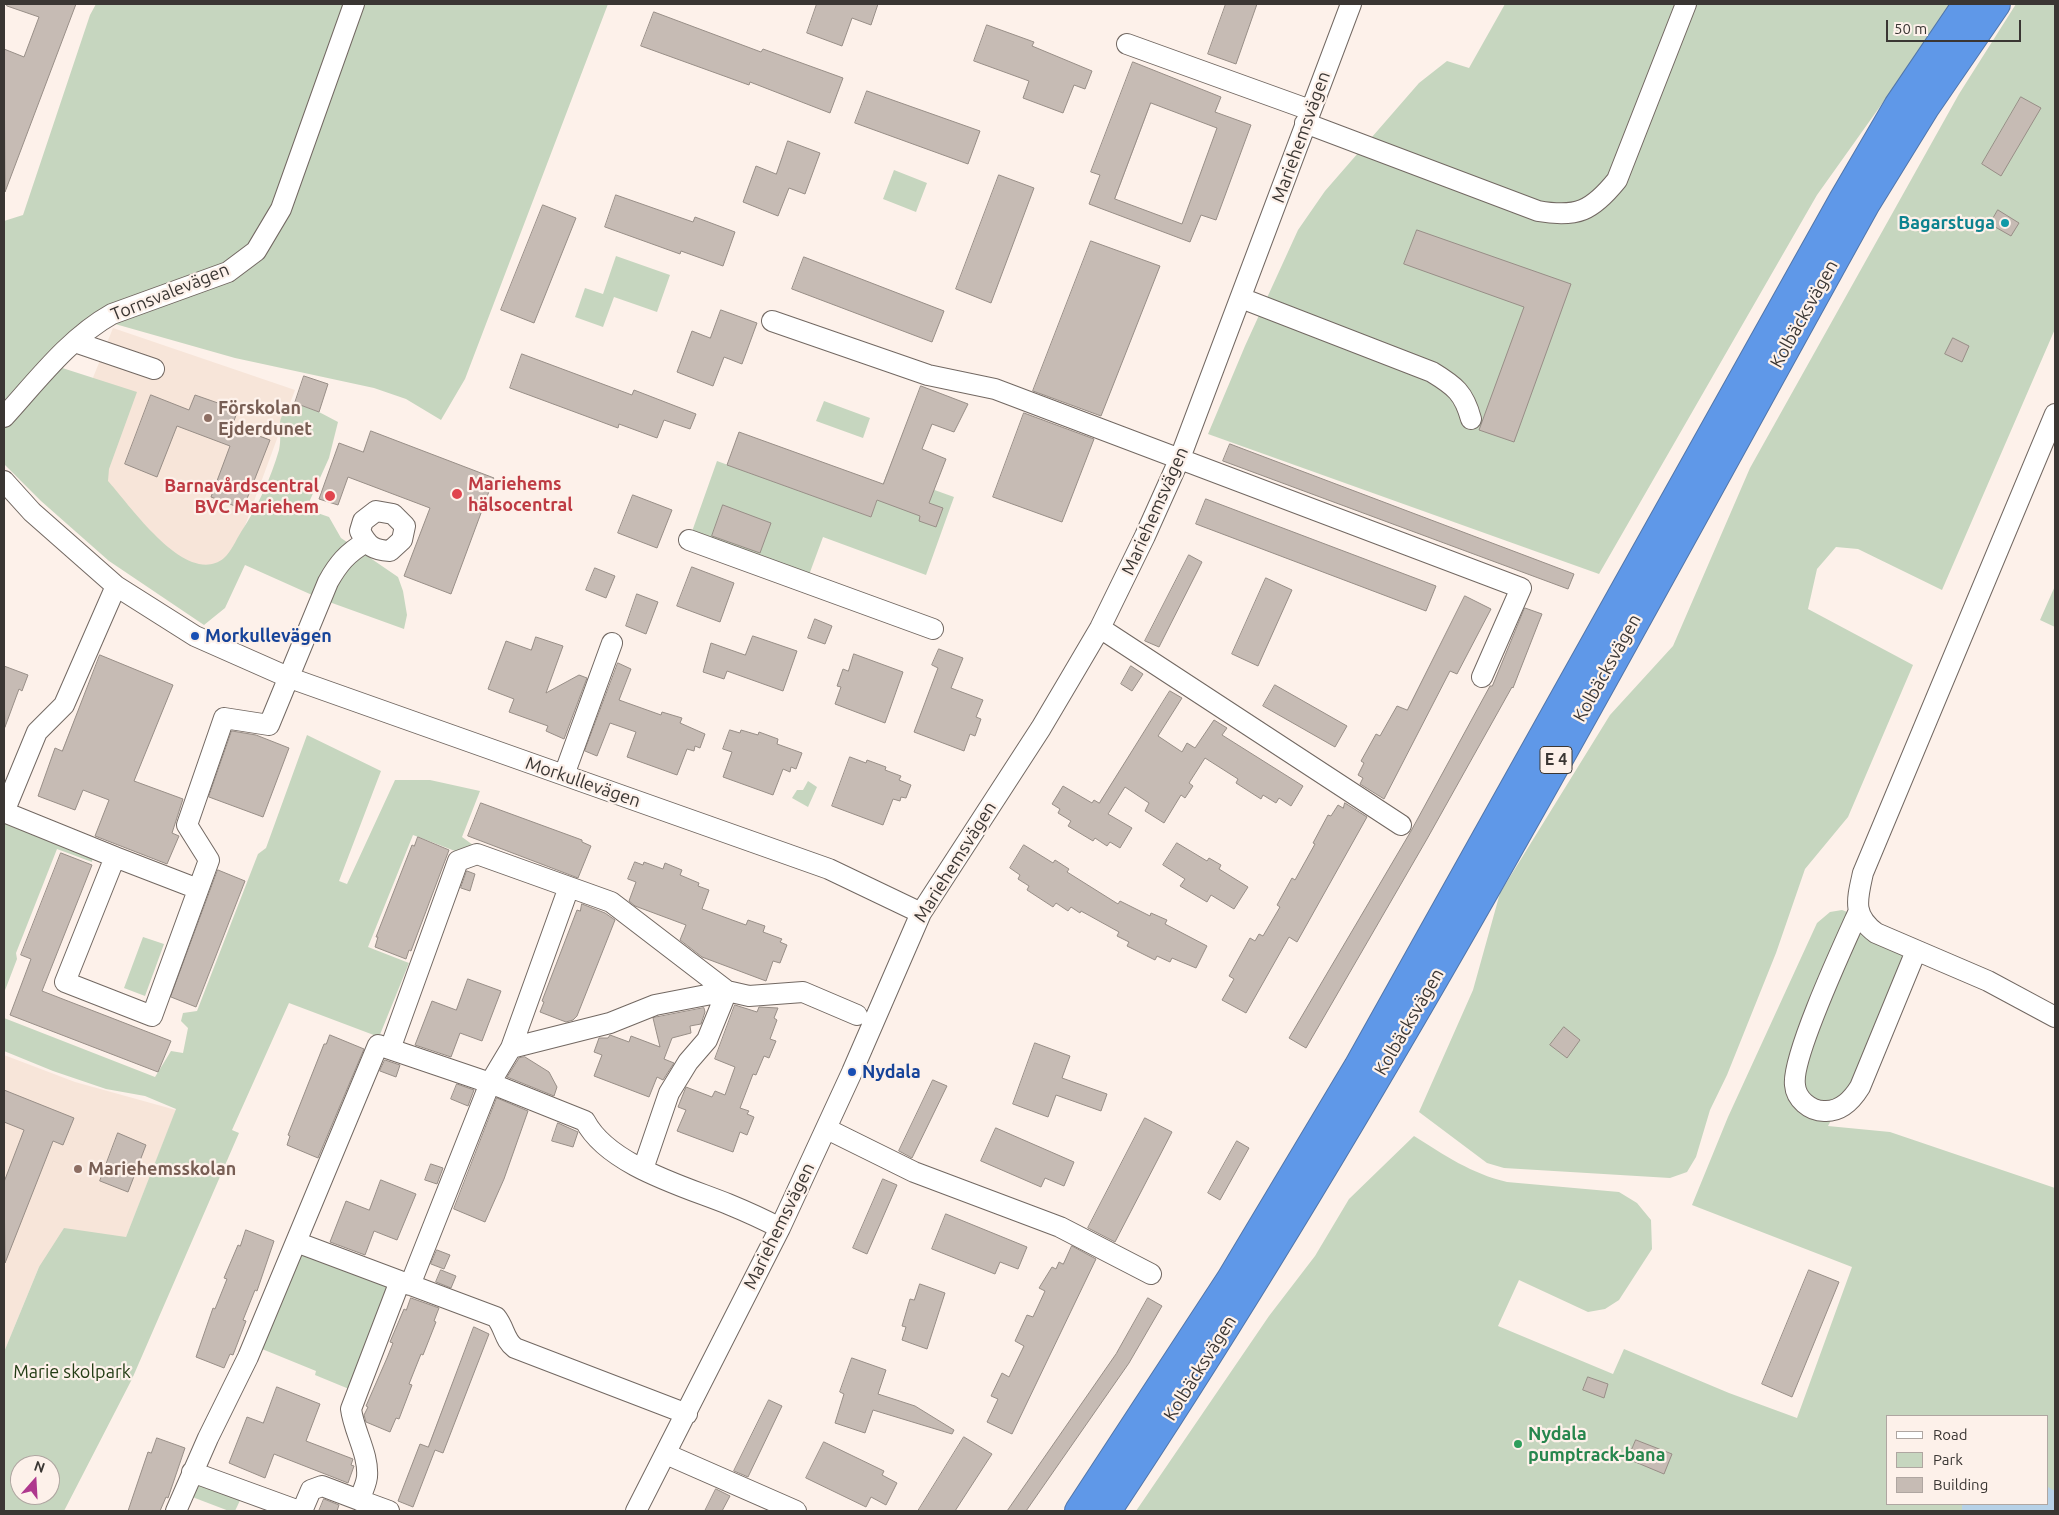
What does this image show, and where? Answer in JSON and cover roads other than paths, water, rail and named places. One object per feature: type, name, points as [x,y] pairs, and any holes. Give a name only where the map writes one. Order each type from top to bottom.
[{"type":"highway","name":"Kolbäcksvägen","points":[[1079,1511],[1231,1279],[1358,1067],[1843,200],[1898,106],[1967,4]]},
{"type":"highway","name":"Kolbäcksvägen","points":[[1107,1511],[1251,1288],[1378,1078],[1865,205],[1926,106],[1996,4]]},
{"type":"street","name":"Tornsvalevägen","points":[[4,417],[76,342],[101,320],[112,314],[228,272],[256,251],[280,209],[354,4]]},
{"type":"street","name":"Mariehemsvägen","points":[[636,1511],[780,1228],[826,1129],[921,913],[1041,728],[1100,628],[1180,458],[1351,4]]},
{"type":"street","points":[[1127,44],[1531,209],[1561,215],[1585,211],[1603,197],[1617,180],[1686,4]]},
{"type":"street","points":[[1241,298],[1432,372],[1452,384],[1461,394],[1467,404],[1470,419]]},
{"type":"street","points":[[772,321],[928,375],[995,389],[1521,588],[1482,676]]},
{"type":"street","points":[[76,342],[154,369]]},
{"type":"street","points":[[1916,951],[1860,1087],[1853,1098],[1833,1110],[1819,1111],[1812,1108],[1799,1096],[1794,1078],[1806,1037],[1858,914],[1859,890],[1863,874],[2055,414]]},
{"type":"street","name":"Morkullevägen","points":[[4,481],[32,512],[116,586],[195,636],[290,678],[829,869],[921,913]]},
{"type":"street","points":[[689,540],[933,629]]},
{"type":"street","points":[[115,857],[65,982],[152,1016],[208,860],[187,825],[224,718],[269,725],[328,582],[345,557],[366,542]]},
{"type":"street","points":[[116,586],[64,705],[37,732],[4,812],[198,889]]},
{"type":"street","points":[[1100,628],[1401,825]]},
{"type":"street","points":[[564,775],[612,643]]},
{"type":"street","points":[[390,1049],[458,861],[477,854],[610,902],[727,991]]},
{"type":"street","points":[[359,1500],[367,1479],[367,1462],[352,1420],[351,1409],[490,1083],[511,1048],[569,887]]},
{"type":"street","points":[[1858,914],[1865,924],[1876,933],[1988,980],[2055,1017]]},
{"type":"street","points":[[643,1169],[669,1094],[688,1062],[707,1040],[727,991]]},
{"type":"street","points":[[511,1048],[610,1023],[656,1005],[727,991],[749,996],[804,992],[857,1015]]},
{"type":"street","points":[[176,1511],[192,1472],[248,1357],[378,1045],[490,1083],[585,1121],[590,1130],[605,1146],[643,1169],[780,1228]]},
{"type":"street","points":[[826,1129],[914,1172],[1060,1227],[1150,1274]]},
{"type":"street","points":[[296,1242],[496,1317],[502,1324],[508,1344],[515,1348],[687,1414]]},
{"type":"street","points":[[666,1454],[796,1511]]},
{"type":"street","points":[[192,1472],[300,1511],[310,1490],[322,1486],[389,1511]]},
{"type":"water","points":[[2049,1488],[2055,1491],[2055,1511],[1962,1511],[1962,1505],[2049,1505]]},
{"type":"place","name":"Bagarstuga","points":[[2005,223]]},
{"type":"place","name":"Förskolan Ejderdunet","points":[[208,418]]},
{"type":"place","name":"Mariehems hälsocentral","points":[[457,494]]},
{"type":"place","name":"Barnavårdscentral BVC Mariehem","points":[[330,496]]},
{"type":"place","name":"Morkullevägen","points":[[195,636]]},
{"type":"place","name":"Nydala","points":[[852,1072]]},
{"type":"place","name":"Mariehemsskolan","points":[[78,1169]]},
{"type":"place","name":"Nydala pumptrack-bana","points":[[1518,1444]]},
{"type":"park label","name":"Marie skolpark","points":[[72,1372]]}]
